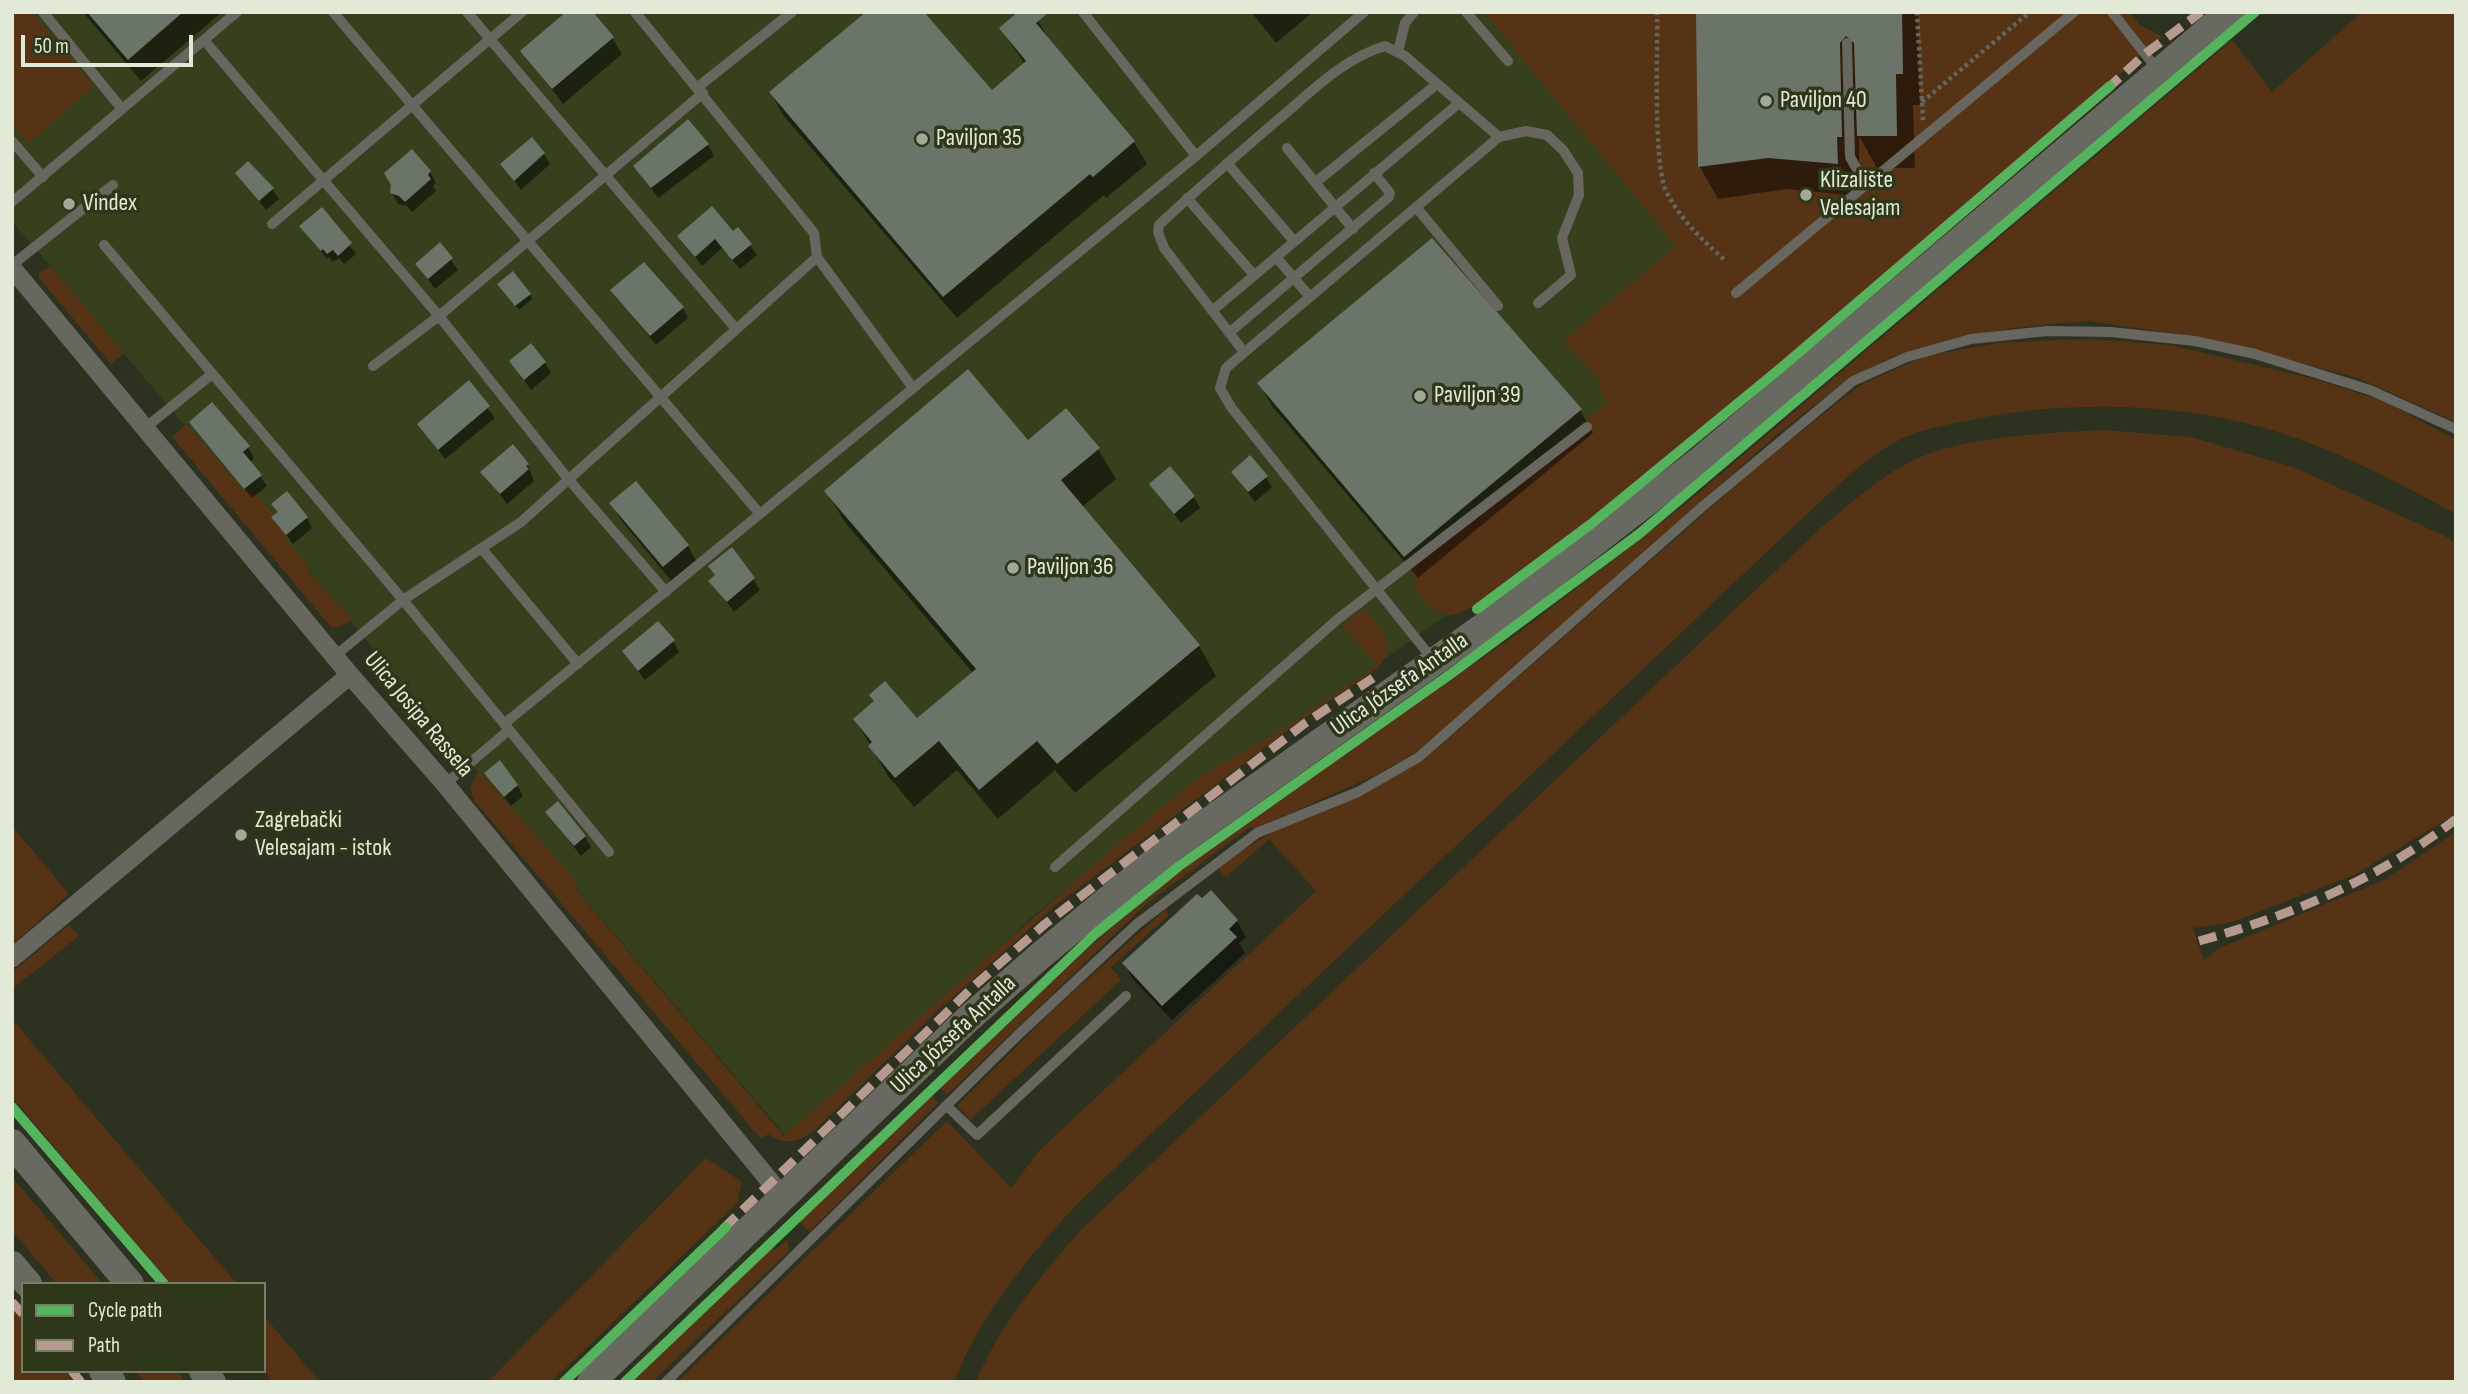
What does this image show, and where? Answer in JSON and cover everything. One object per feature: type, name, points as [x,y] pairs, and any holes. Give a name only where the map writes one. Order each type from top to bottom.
[{"type":"street","name":"Ulica Józsefa Antalla","points":[[591,1382],[968,1019],[1167,851],[1503,613],[1702,459],[2230,12]]},
{"type":"street","name":"Ulica Josipa Rassela","points":[[12,266],[350,674],[445,784],[783,1197]]},
{"type":"street","points":[[12,958],[350,674]]},
{"type":"street","points":[[12,1143],[128,1282]]},
{"type":"street","points":[[12,1265],[26,1282]]},
{"type":"lane","points":[[43,12],[122,109]]},
{"type":"lane","points":[[12,202],[237,12]]},
{"type":"lane","points":[[333,12],[760,514]]},
{"type":"lane","points":[[467,12],[736,329]]},
{"type":"lane","points":[[272,224],[522,12]]},
{"type":"lane","points":[[635,12],[814,233],[817,257],[913,388]]},
{"type":"lane","points":[[373,366],[439,316],[792,12]]},
{"type":"lane","points":[[1083,12],[1195,156]]},
{"type":"lane","points":[[445,784],[578,664],[1195,156],[1364,12]]},
{"type":"lane","points":[[1398,52],[1405,23],[1413,12]]},
{"type":"lane","points":[[1466,12],[1508,61]]},
{"type":"lane","points":[[1736,293],[2074,12]]},
{"type":"lane","points":[[2112,12],[2159,73]]},
{"type":"lane","points":[[204,40],[439,316],[569,480],[666,592]]},
{"type":"lane","points":[[1847,43],[1850,157],[1866,185]]},
{"type":"lane","points":[[1244,352],[1164,248],[1158,232],[1160,225],[1187,198],[1227,163],[1349,64],[1368,51],[1385,46],[1398,52],[1499,137]]},
{"type":"lane","points":[[1316,183],[1437,84]]},
{"type":"lane","points":[[1212,311],[1459,103]]},
{"type":"lane","points":[[1435,661],[1231,407],[1220,388],[1226,368],[1499,137],[1526,131],[1547,135],[1563,150],[1578,173],[1579,195],[1562,238],[1571,275],[1538,303]]},
{"type":"lane","points":[[12,141],[43,177]]},
{"type":"lane","points":[[1287,148],[1353,229]]},
{"type":"lane","points":[[1227,163],[1294,241]]},
{"type":"lane","points":[[1229,332],[1390,195],[1374,173]]},
{"type":"lane","points":[[12,266],[113,185]]},
{"type":"lane","points":[[1187,198],[1254,275]]},
{"type":"lane","points":[[1416,207],[1498,306]]},
{"type":"lane","points":[[104,245],[403,600],[609,852]]},
{"type":"lane","points":[[336,654],[403,600],[521,522],[817,257]]},
{"type":"lane","points":[[1276,257],[1310,297]]},
{"type":"lane","points":[[666,1382],[1137,924],[1257,833],[1358,792],[1419,757],[1702,507],[1853,381],[1907,357],[1971,339],[2047,331],[2110,332],[2195,341],[2255,354],[2370,390],[2456,429]]},
{"type":"lane","points":[[145,428],[212,374]]},
{"type":"lane","points":[[1055,867],[1338,619],[1377,592],[1587,427]]},
{"type":"lane","points":[[482,549],[578,664]]},
{"type":"lane","points":[[947,1106],[976,1135],[1126,996]]},
{"type":"path","points":[[1657,12],[1660,173],[1672,200],[1709,246],[1726,261]]},
{"type":"path","points":[[1917,12],[1924,124],[1917,130]]},
{"type":"path","points":[[1922,102],[2029,12]]},
{"type":"shaded area","points":[[12,12],[2129,12],[2140,25],[2154,33],[1448,614],[1111,854],[1039,911],[788,1139],[12,221]]},
{"type":"shaded area","points":[[12,12],[32,12],[94,87],[28,143],[12,124]]},
{"type":"shaded area","name":"Klizalište Velesajam","points":[[1484,12],[2129,12],[2140,25],[2163,37],[1887,276],[1676,451],[1505,586],[1464,611],[1450,616],[1424,600],[1414,585],[1416,577],[1410,569],[1608,401],[1597,388],[1601,383],[1564,340],[1676,246]]},
{"type":"shaded area","points":[[2362,12],[2456,12],[2456,422],[2358,378],[2212,339],[2088,321],[2019,327],[1962,337],[1894,356],[1850,378],[1781,431],[1420,750],[1376,775],[1257,828],[1250,827],[1145,905],[947,1095],[939,1087],[1104,934],[1193,861],[1521,631],[1683,506],[2232,40],[2272,92]]},
{"type":"shaded area","points":[[50,266],[124,353],[111,364],[39,278],[39,273]]},
{"type":"shaded area","points":[[2087,339],[2170,345],[2310,378],[2384,401],[2456,440],[2456,514],[2378,473],[2297,438],[2241,422],[2177,411],[2111,407],[2045,409],[1946,425],[1900,439],[1868,460],[1827,495],[1078,1203],[1042,1244],[992,1309],[954,1382],[677,1382],[947,1121],[1011,1188],[1039,1151],[1316,891],[1269,839],[1226,877],[1217,868],[1292,822],[1425,759],[1756,468],[1860,385],[1926,356],[1998,343]]},
{"type":"shaded area","points":[[186,424],[246,493],[251,489],[290,532],[284,537],[307,564],[309,573],[352,620],[338,627],[331,627],[172,437]]},
{"type":"shaded area","points":[[2103,430],[2191,437],[2293,467],[2445,536],[2456,544],[2456,814],[2354,875],[2232,922],[2193,928],[2204,960],[2217,949],[2384,880],[2456,832],[2456,1382],[976,1382],[1009,1321],[1035,1284],[1079,1232],[1823,526],[1890,474],[1934,452],[2007,437]]},
{"type":"shaded area","points":[[1364,609],[1382,630],[1387,643],[1387,651],[1378,668],[1303,719],[1056,905],[934,1014],[815,1130],[792,1141],[780,1140],[768,1134],[761,1139],[474,800],[470,788],[478,772],[482,774],[578,884],[575,888],[784,1136],[1120,842],[1196,779],[1282,730],[1377,665],[1342,626]]},
{"type":"shaded area","points":[[386,664],[460,752],[456,756],[437,754],[373,676]]},
{"type":"shaded area","points":[[12,826],[69,894],[12,945]]},
{"type":"shaded area","points":[[1166,909],[1168,916],[1111,967],[1121,980],[970,1120],[957,1106],[1053,1010]]},
{"type":"shaded area","points":[[69,925],[79,936],[12,989],[12,972]]},
{"type":"shaded area","points":[[12,1019],[235,1282],[168,1282],[12,1097]]},
{"type":"shaded area","points":[[931,1094],[938,1103],[809,1232],[798,1220]]},
{"type":"shaded area","points":[[706,1158],[742,1182],[737,1203],[551,1382],[488,1382]]},
{"type":"shaded area","points":[[12,1177],[101,1282],[55,1282],[12,1231]]},
{"type":"shaded area","points":[[787,1240],[789,1251],[652,1382],[633,1382],[771,1247],[775,1250]]},
{"type":"shaded area","points":[[12,1306],[21,1317],[21,1373],[69,1373],[76,1382],[12,1382]]},
{"type":"shaded area","points":[[266,1318],[320,1382],[271,1382],[266,1373]]},
{"type":"shaded area","points":[[137,1373],[179,1373],[186,1382],[145,1382]]},
{"type":"building","points":[[87,12],[183,12],[128,60]]},
{"type":"building","points":[[566,12],[593,12],[614,37],[552,89],[520,51]]},
{"type":"building","name":"Paviljon 35","points":[[866,12],[924,12],[992,90],[1026,61],[999,28],[1018,12],[1049,12],[1036,23],[1135,141],[1093,177],[1090,174],[943,297],[769,92]]},
{"type":"building","name":"Paviljon 40","points":[[1696,12],[1902,12],[1903,74],[1896,74],[1897,136],[1857,136],[1854,43],[1846,36],[1840,43],[1842,137],[1837,137],[1838,164],[1768,158],[1698,167]]},
{"type":"building","points":[[688,119],[709,144],[651,188],[633,166]]},
{"type":"building","points":[[532,137],[545,153],[514,181],[500,164]]},
{"type":"building","points":[[412,149],[431,171],[428,175],[431,179],[405,202],[390,193],[391,185],[384,173]]},
{"type":"building","points":[[248,161],[274,188],[259,201],[235,173]]},
{"type":"building","points":[[712,206],[733,231],[738,227],[752,244],[732,260],[715,239],[695,257],[677,236]]},
{"type":"building","points":[[322,207],[352,243],[338,256],[333,250],[327,254],[323,249],[321,251],[299,226]]},
{"type":"building","name":"Paviljon 39","points":[[1432,238],[1582,409],[1404,557],[1257,383]]},
{"type":"building","points":[[440,242],[453,258],[428,279],[415,264]]},
{"type":"building","points":[[644,262],[684,307],[650,336],[610,290]]},
{"type":"building","points":[[513,271],[531,294],[515,306],[497,284]]},
{"type":"building","points":[[531,343],[546,362],[524,380],[509,361]]},
{"type":"building","name":"Paviljon 36","points":[[968,369],[1028,440],[1066,408],[1100,448],[1061,480],[1200,645],[1057,764],[1037,741],[979,790],[939,741],[895,778],[868,746],[872,742],[853,719],[874,701],[869,695],[885,681],[917,718],[976,669],[824,491]]},
{"type":"building","points":[[469,380],[490,406],[438,450],[417,424]]},
{"type":"building","points":[[212,402],[250,446],[243,452],[262,475],[244,489],[189,422]]},
{"type":"building","points":[[513,444],[529,464],[526,466],[529,469],[500,494],[480,472]]},
{"type":"building","points":[[1250,455],[1268,476],[1248,492],[1231,472]]},
{"type":"building","points":[[1170,466],[1195,496],[1174,514],[1149,484]]},
{"type":"building","points":[[636,481],[689,545],[663,567],[609,503]]},
{"type":"building","points":[[287,491],[308,517],[286,535],[271,517],[278,512],[271,504]]},
{"type":"building","points":[[732,547],[755,578],[727,602],[708,581],[715,575],[708,566]]},
{"type":"building","points":[[658,621],[675,640],[638,671],[622,651]]},
{"type":"building","points":[[500,760],[518,785],[504,797],[484,773]]},
{"type":"building","points":[[558,801],[586,836],[574,846],[545,812]]},
{"type":"building","points":[[1211,890],[1238,920],[1229,929],[1237,937],[1162,1006],[1122,963],[1197,894],[1202,898]]},
{"type":"marked path","points":[[2106,90],[2145,54],[2201,12]]},
{"type":"marked path","points":[[723,1229],[973,987],[1045,924],[1304,724],[1373,678]]},
{"type":"marked path","points":[[2199,941],[2267,920],[2334,893],[2397,859],[2456,819]]},
{"type":"marked path","points":[[12,1302],[21,1312]]},
{"type":"marked path","points":[[74,1373],[81,1382]]},
{"type":"cycle path","points":[[625,1382],[1095,934],[1179,866],[1452,673],[1639,534],[2255,12]]},
{"type":"cycle path","points":[[1477,609],[1591,524],[1782,367],[2110,86]]},
{"type":"cycle path","points":[[12,1107],[162,1282]]},
{"type":"cycle path","points":[[564,1382],[726,1227]]},
{"type":"place","name":"Paviljon 40","points":[[1766,101]]},
{"type":"place","name":"Paviljon 35","points":[[922,139]]},
{"type":"place","name":"Klizalište Velesajam","points":[[1806,195]]},
{"type":"place","name":"Vindex","points":[[69,204]]},
{"type":"place","name":"Paviljon 39","points":[[1420,396]]},
{"type":"place","name":"Paviljon 36","points":[[1013,568]]},
{"type":"place","name":"Zagrebački Velesajam - istok","points":[[241,835]]}]
